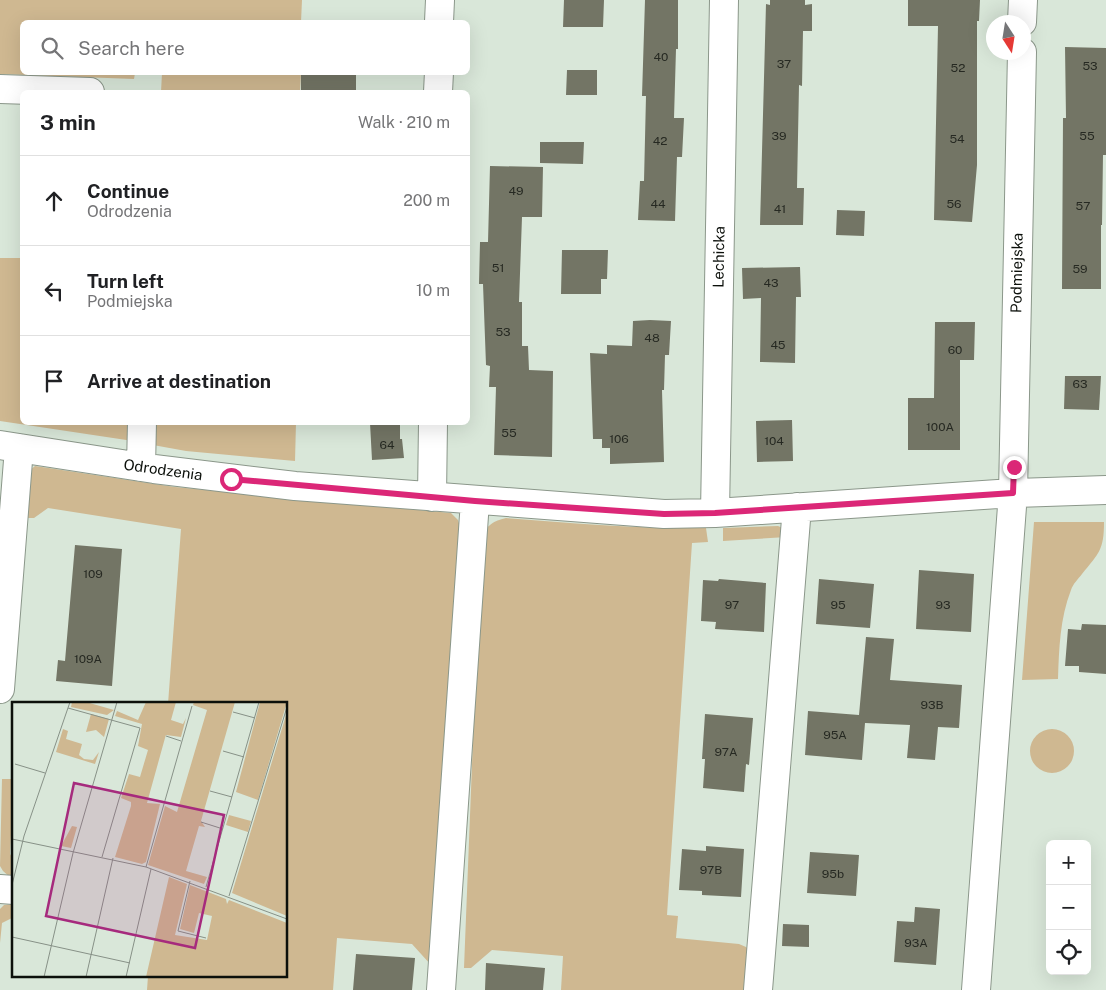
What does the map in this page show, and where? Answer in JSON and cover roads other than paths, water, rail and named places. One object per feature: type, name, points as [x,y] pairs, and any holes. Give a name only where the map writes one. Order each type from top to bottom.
[{"type":"street","points":[[439,20],[440,0]]},
{"type":"street","name":"Lechicka","points":[[715,513],[724,0]]},
{"type":"street","points":[[1022,15],[1023,0]]},
{"type":"street","name":"Podmiejska","points":[[976,990],[1013,493],[1022,60]]},
{"type":"street","points":[[438,90],[439,75]]},
{"type":"street","points":[[0,89],[30,90]]},
{"type":"street","points":[[141,467],[142,425]]},
{"type":"street","points":[[432,497],[433,425]]},
{"type":"street","points":[[0,689],[9,446]]},
{"type":"street","name":"Odrodzenia","points":[[9,446],[141,467],[295,486],[664,514],[715,513],[1013,493],[1106,490]]},
{"type":"street","points":[[442,990],[475,501]]},
{"type":"street","points":[[758,990],[797,507]]}]
